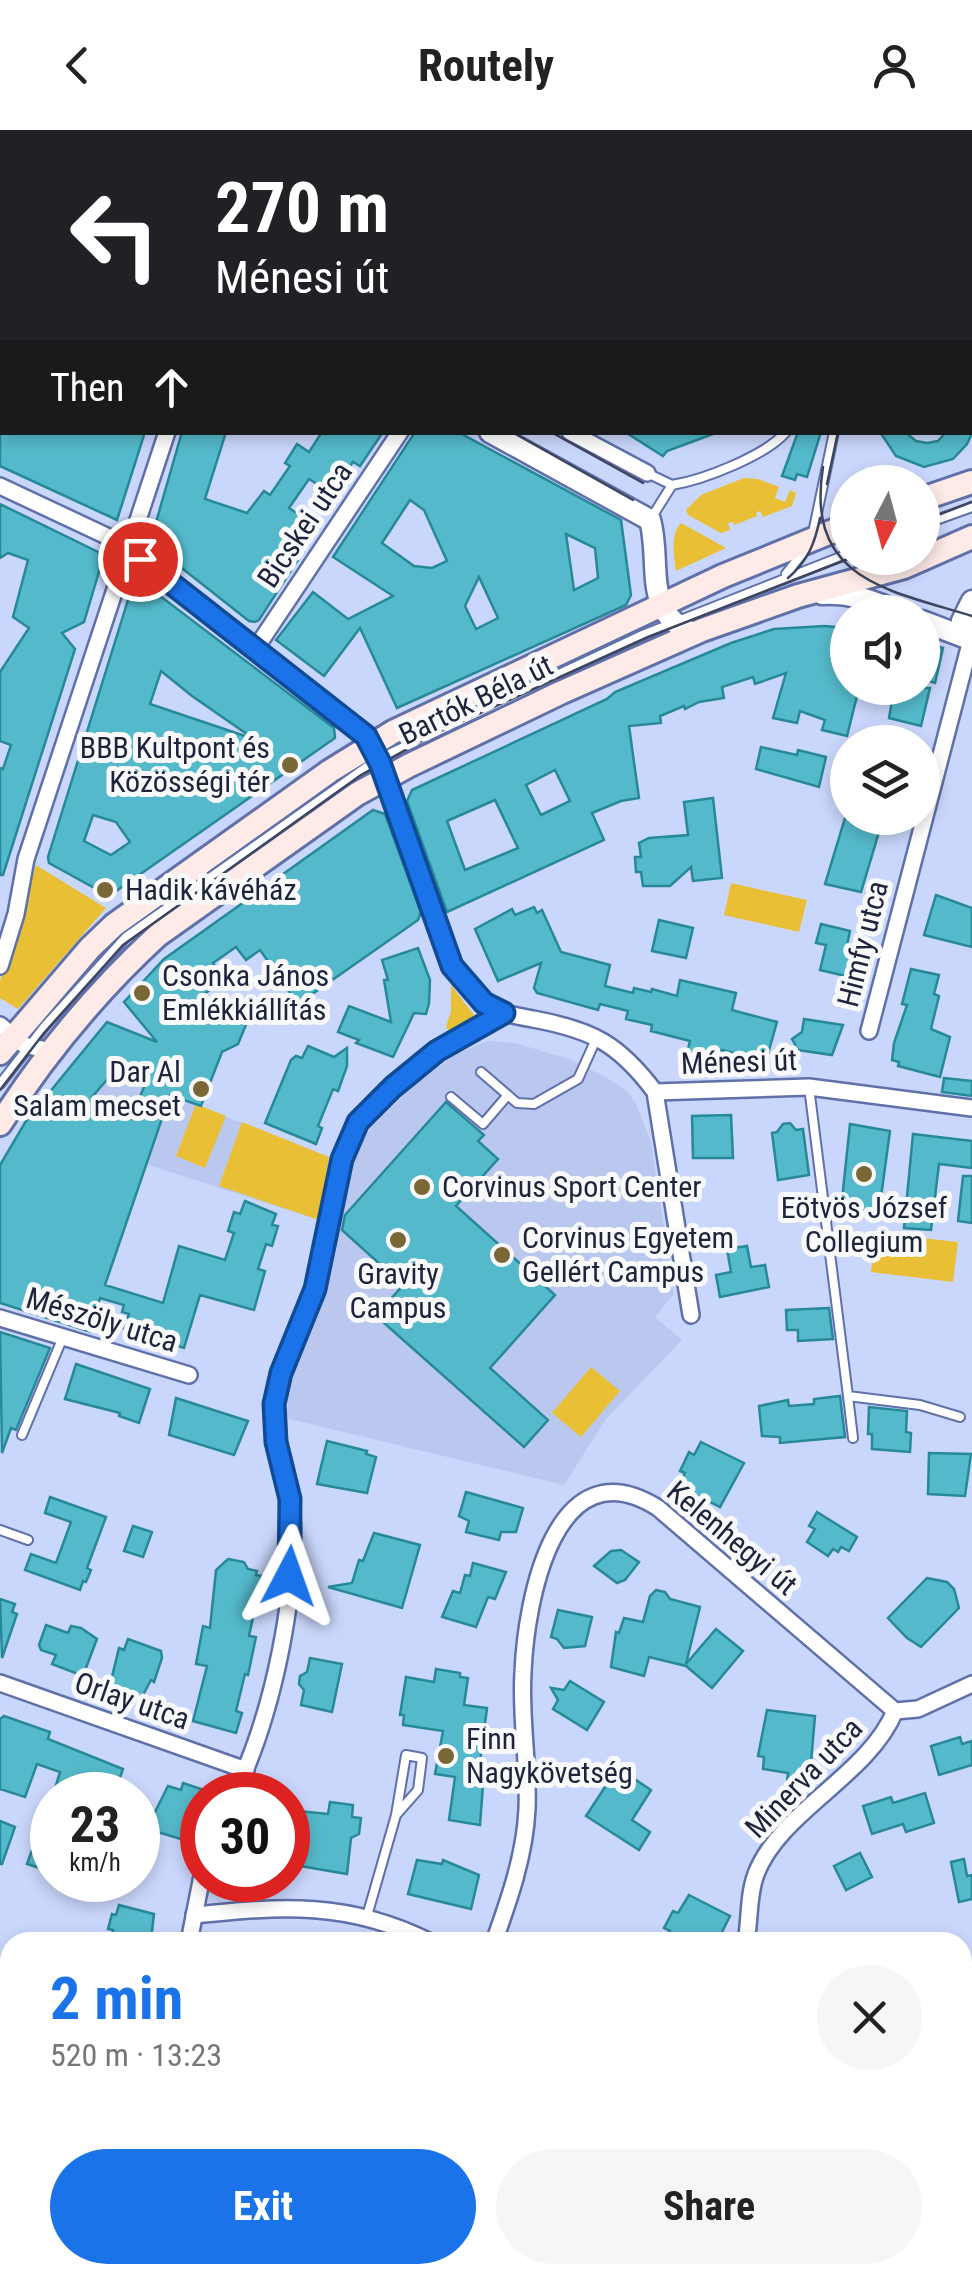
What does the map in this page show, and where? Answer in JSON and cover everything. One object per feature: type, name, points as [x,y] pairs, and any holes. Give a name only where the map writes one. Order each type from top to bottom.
[{"type":"main road","points":[[940,493],[972,482]]},
{"type":"main road","name":"Bartók Béla út","points":[[19,1043],[91,1001],[158,935],[356,794],[378,760],[560,693],[812,537],[830,531]]},
{"type":"main road","name":"Bartók Béla út","points":[[0,1124],[19,1043],[155,894],[378,760],[682,620],[798,596],[904,566],[972,537]]},
{"type":"main road","points":[[91,1001],[112,962],[100,950]]},
{"type":"street","points":[[0,966],[16,914],[26,858],[66,729],[77,706],[165,435]]},
{"type":"street","name":"Bicskei utca","points":[[256,648],[398,435]]},
{"type":"street","points":[[495,435],[650,520],[682,620]]},
{"type":"street","points":[[576,435],[646,473]]},
{"type":"street","points":[[0,486],[115,540],[360,728],[378,760]]},
{"type":"street","points":[[798,596],[854,595]]},
{"type":"street","points":[[971,640],[962,620],[972,601]]},
{"type":"street","points":[[940,628],[971,640]]},
{"type":"street","name":"Himfy utca","points":[[869,1031],[971,640]]},
{"type":"street","name":"Ménesi út","points":[[378,760],[452,966],[484,1003],[504,1013],[597,1037],[624,1054],[655,1092],[809,1087],[972,1108]]},
{"type":"street","points":[[246,1770],[280,1648],[290,1565],[290,1499],[276,1442],[274,1404],[281,1373],[315,1289],[342,1159],[358,1122],[393,1087],[437,1051],[504,1013]]},
{"type":"street","points":[[655,1092],[692,1315]]},
{"type":"street","name":"Mészöly utca","points":[[0,1318],[188,1376]]},
{"type":"street","name":"Kelenhegyi út","points":[[497,1932],[518,1870],[527,1810],[522,1676],[530,1616],[551,1542],[560,1524],[584,1500],[604,1491],[625,1492],[658,1508],[895,1711]]},
{"type":"street","name":"Orlay utca","points":[[0,1683],[246,1770]]},
{"type":"street","points":[[895,1711],[918,1710],[972,1684]]},
{"type":"street","name":"Minerva utca","points":[[747,1932],[753,1882],[762,1860],[879,1742],[895,1711]]},
{"type":"street","points":[[191,1932],[197,1902]]},
{"type":"street","points":[[194,1915],[305,1908],[368,1916],[406,1932]]},
{"type":"lane","points":[[650,520],[672,486],[757,453],[776,444],[784,435]]},
{"type":"lane","points":[[774,582],[794,566],[812,537],[833,435]]},
{"type":"lane","points":[[646,473],[672,486]]},
{"type":"lane","points":[[940,519],[972,507]]},
{"type":"lane","name":"Bartók Béla út","points":[[378,760],[640,636],[830,561]]},
{"type":"lane","points":[[640,636],[682,620]]},
{"type":"lane","points":[[640,636],[682,620]]},
{"type":"lane","points":[[481,1072],[517,1103],[534,1104],[578,1079],[597,1037]]},
{"type":"lane","name":"Bartók Béla út","points":[[0,1084],[19,1043]]},
{"type":"lane","points":[[809,1087],[853,1438]]},
{"type":"lane","points":[[451,1097],[483,1124],[508,1096]]},
{"type":"lane","points":[[22,1435],[63,1338]]},
{"type":"lane","points":[[848,1396],[920,1404],[960,1417]]},
{"type":"lane","points":[[0,1530],[28,1540]]},
{"type":"lane","points":[[368,1916],[396,1815],[406,1755],[422,1758],[418,1790],[396,1815]]},
{"type":"shaded area","points":[[744,478],[779,487],[775,498],[785,502],[790,490],[796,493],[792,506],[763,517],[760,511],[734,525],[728,523],[730,530],[721,533],[688,515],[686,510],[701,495]]},
{"type":"shaded area","points":[[681,523],[726,548],[676,571],[674,539]]},
{"type":"shaded area","points":[[36,865],[106,908],[18,1009],[0,998],[0,981]]},
{"type":"shaded area","points":[[731,883],[807,900],[799,932],[724,915]]},
{"type":"shaded area","points":[[451,985],[477,1019],[451,1033],[446,1027],[451,1011]]},
{"type":"shaded area","name":"Corvinus Egyetem Gellért Campus","points":[[488,1041],[515,1043],[569,1059],[604,1076],[627,1091],[651,1142],[674,1294],[655,1317],[682,1340],[606,1419],[564,1485],[285,1418],[294,1372],[330,1281],[353,1164],[370,1128],[417,1083],[456,1054]]},
{"type":"shaded area","points":[[75,1058],[329,1157],[319,1220],[40,1130],[26,1121]]},
{"type":"shaded area","points":[[196,1104],[226,1116],[205,1168],[176,1156]]},
{"type":"shaded area","points":[[242,1122],[329,1157],[319,1220],[219,1186]]},
{"type":"shaded area","points":[[876,1233],[958,1242],[953,1282],[871,1272]]},
{"type":"shaded area","points":[[591,1367],[620,1391],[581,1437],[552,1413]]},
{"type":"building","points":[[0,435],[144,435],[117,520],[0,466]]},
{"type":"building","points":[[181,435],[225,435],[205,499],[247,513],[264,491],[270,495],[290,466],[285,463],[297,444],[309,452],[320,435],[381,435],[360,466],[353,462],[331,493],[309,479],[289,508],[311,523],[290,555],[298,560],[255,622],[150,543]]},
{"type":"building","points":[[413,435],[464,435],[621,520],[631,595],[626,605],[397,708],[360,628],[324,676],[276,640],[313,592],[348,619],[393,596],[333,557]],"holes":[[[410,500],[424,510],[447,561],[432,568],[414,566],[382,543]],[[566,534],[595,548],[598,578],[574,590]],[[479,577],[498,618],[476,629],[465,606]]]},
{"type":"building","points":[[630,435],[710,435],[667,451],[663,456]]},
{"type":"building","points":[[797,435],[820,435],[807,477],[797,474],[795,480],[782,476]]},
{"type":"building","points":[[882,435],[909,435],[927,443],[938,441],[943,435],[971,435],[953,459],[919,465],[896,456]]},
{"type":"building","points":[[0,504],[104,555],[84,622],[62,633],[75,649],[3,875],[0,768],[3,769],[11,745],[0,741],[0,672],[29,628],[13,617],[28,560],[8,553],[0,558]]},
{"type":"building","points":[[139,580],[334,728],[335,738],[109,896],[49,863],[48,857],[133,584]],"holes":[[[161,671],[192,696],[254,739],[150,704]],[[93,815],[116,822],[130,842],[111,855],[84,841]]]},
{"type":"building","points":[[830,626],[830,705],[855,705],[850,725],[830,725],[830,732],[822,730],[825,720],[800,711],[797,723],[773,718],[786,673],[755,684],[753,677],[722,687],[724,698],[685,709],[684,706],[660,716],[661,723],[629,726],[639,798],[592,813],[604,840],[447,912],[407,801],[412,790],[615,692],[774,629]],"holes":[[[555,770],[570,801],[541,815],[526,785]],[[495,800],[518,848],[465,870],[447,821]]]},
{"type":"building","points":[[891,705],[926,705],[921,725],[889,718]]},
{"type":"building","points":[[761,747],[826,757],[819,787],[756,769]]},
{"type":"building","points":[[713,798],[722,878],[693,881],[691,867],[670,886],[643,886],[641,872],[636,872],[635,857],[641,857],[639,843],[649,838],[688,835],[684,802]]},
{"type":"building","points":[[373,810],[385,814],[421,912],[418,920],[298,1004],[260,950],[246,960],[236,947],[213,963],[224,979],[198,999],[248,1020],[238,1044],[222,1052],[201,1106],[170,1095],[105,1285],[163,1303],[179,1246],[225,1260],[234,1233],[228,1231],[234,1212],[240,1214],[245,1201],[276,1214],[272,1225],[278,1226],[272,1246],[266,1244],[258,1269],[265,1271],[254,1310],[200,1295],[184,1348],[124,1329],[129,1314],[122,1312],[124,1305],[100,1298],[91,1332],[0,1303],[0,1165],[26,1121],[107,1022],[157,1042],[124,1002],[164,959]],"holes":[[[123,1061],[150,1072],[131,1119],[110,1111],[92,1097]]]},
{"type":"building","points":[[840,835],[878,835],[861,892],[825,884]]},
{"type":"building","points":[[936,895],[972,908],[972,947],[924,935]]},
{"type":"building","points":[[534,907],[537,913],[542,910],[561,952],[610,965],[605,986],[633,993],[634,988],[651,992],[652,989],[677,996],[680,980],[736,993],[732,1010],[777,1022],[766,1061],[722,1050],[717,1072],[683,1069],[690,1041],[651,1031],[652,1025],[626,1019],[628,1011],[600,1004],[598,1010],[537,993],[534,988],[541,963],[498,981],[475,929],[512,909],[515,915]]},
{"type":"building","points":[[659,920],[693,928],[686,958],[652,951]]},
{"type":"building","points":[[821,924],[850,931],[846,950],[859,953],[854,978],[820,970],[826,945],[816,943]]},
{"type":"building","points":[[418,948],[430,980],[429,1003],[426,1014],[414,1013],[393,1057],[338,1032],[349,1006],[391,1022],[384,980],[388,980],[382,960]]},
{"type":"building","points":[[911,969],[939,975],[934,994],[939,996],[931,1029],[950,1037],[940,1077],[898,1066],[899,1062],[892,1060],[907,1005],[902,1004]]},
{"type":"building","points":[[804,1019],[843,1025],[832,1055],[798,1050],[792,1039],[802,1032]]},
{"type":"building","points":[[308,1046],[334,1057],[347,1048],[347,1066],[318,1126],[322,1128],[316,1144],[265,1123],[291,1060],[296,1056],[302,1058]]},
{"type":"building","points":[[944,1078],[972,1081],[972,1096],[942,1092]]},
{"type":"building","points":[[446,1102],[484,1135],[478,1141],[498,1159],[456,1206],[555,1295],[490,1368],[548,1420],[524,1447],[376,1316],[403,1285],[342,1230],[345,1215]]},
{"type":"building","points":[[731,1115],[733,1158],[693,1158],[692,1116]]},
{"type":"building","points":[[790,1123],[796,1130],[803,1129],[809,1175],[778,1180],[772,1133]]},
{"type":"building","points":[[850,1124],[890,1131],[879,1212],[841,1209]]},
{"type":"building","points":[[913,1134],[972,1141],[972,1168],[939,1164],[931,1230],[904,1228]]},
{"type":"building","name":"Eötvös József Collegium","points":[[963,1176],[972,1176],[972,1223],[958,1221]]},
{"type":"building","points":[[747,1246],[751,1267],[765,1265],[769,1287],[720,1297],[716,1275],[731,1272],[727,1249]]},
{"type":"building","points":[[829,1308],[833,1339],[798,1341],[798,1330],[787,1330],[786,1310]]},
{"type":"building","points":[[0,1332],[50,1348],[16,1430],[11,1428],[2,1453]]},
{"type":"building","points":[[76,1364],[150,1389],[139,1423],[119,1416],[120,1413],[65,1399]]},
{"type":"building","points":[[840,1396],[845,1437],[780,1443],[780,1437],[762,1436],[759,1406],[788,1400],[789,1406],[814,1404],[814,1399]]},
{"type":"building","points":[[176,1398],[248,1421],[234,1455],[169,1435]]},
{"type":"building","points":[[869,1407],[907,1411],[910,1452],[872,1449]]},
{"type":"building","points":[[327,1441],[376,1457],[367,1493],[317,1484]]},
{"type":"building","points":[[701,1442],[744,1463],[720,1507],[679,1486],[685,1473],[680,1471],[689,1452],[694,1455]]},
{"type":"building","points":[[929,1453],[971,1454],[965,1496],[928,1494]]},
{"type":"building","points":[[466,1492],[523,1508],[516,1532],[501,1532],[499,1540],[466,1532],[469,1521],[459,1516]]},
{"type":"building","points":[[50,1497],[106,1517],[87,1568],[91,1570],[80,1590],[25,1570],[31,1554],[56,1563],[71,1522],[45,1513]]},
{"type":"building","points":[[817,1512],[857,1537],[849,1551],[841,1547],[828,1556],[807,1542],[815,1529],[809,1526]]},
{"type":"building","points":[[715,1518],[735,1535],[725,1547],[705,1529]]},
{"type":"building","points":[[133,1526],[152,1532],[143,1557],[124,1551]]},
{"type":"building","points":[[374,1533],[420,1545],[402,1608],[328,1587],[352,1583]]},
{"type":"building","points":[[621,1550],[639,1562],[625,1580],[617,1583],[594,1566],[611,1551]]},
{"type":"building","points":[[228,1559],[244,1562],[248,1569],[262,1576],[249,1636],[256,1637],[236,1711],[242,1713],[236,1733],[193,1721],[207,1666],[196,1664],[203,1626],[210,1628],[216,1570]]},
{"type":"building","points":[[473,1563],[506,1572],[495,1599],[488,1597],[476,1627],[442,1617],[453,1591],[460,1593],[465,1575],[470,1576]]},
{"type":"building","points":[[927,1578],[947,1582],[954,1589],[959,1608],[921,1647],[888,1618]]},
{"type":"building","points":[[656,1590],[665,1592],[670,1599],[700,1607],[686,1664],[716,1629],[743,1651],[712,1688],[686,1666],[649,1657],[644,1676],[611,1667],[616,1632],[619,1633],[624,1618],[643,1622],[650,1596]]},
{"type":"building","points":[[0,1599],[15,1604],[12,1612],[17,1614],[2,1658]]},
{"type":"building","points":[[558,1610],[592,1617],[585,1646],[564,1648],[551,1637]]},
{"type":"building","points":[[46,1625],[68,1633],[71,1626],[81,1628],[97,1639],[83,1676],[52,1664],[56,1655],[41,1650]]},
{"type":"building","points":[[128,1639],[161,1651],[154,1682],[151,1680],[141,1699],[110,1685],[119,1648],[124,1650]]},
{"type":"building","points":[[310,1658],[342,1664],[332,1712],[301,1705],[304,1690],[299,1684],[300,1676],[307,1672]]},
{"type":"building","points":[[436,1669],[468,1678],[464,1705],[487,1708],[477,1784],[483,1785],[480,1825],[449,1820],[455,1777],[435,1774],[443,1731],[403,1725],[404,1715],[400,1715],[406,1677],[434,1682]]},
{"type":"building","points":[[570,1681],[604,1702],[587,1730],[553,1709],[558,1700],[551,1688],[564,1690]]},
{"type":"building","points":[[767,1710],[815,1716],[809,1785],[787,1782],[788,1773],[763,1769],[764,1757],[758,1756]]},
{"type":"building","points":[[4,1716],[50,1732],[48,1739],[123,1769],[122,1772],[60,1772],[37,1764],[34,1772],[30,1772],[25,1797],[0,1789],[0,1719]]},
{"type":"building","points":[[960,1737],[962,1744],[972,1741],[972,1765],[939,1775],[931,1746]]},
{"type":"building","points":[[621,1770],[651,1790],[632,1820],[650,1832],[639,1850],[586,1816],[611,1778],[615,1780]]},
{"type":"building","points":[[168,1786],[180,1790],[180,1839],[160,1833],[160,1802]]},
{"type":"building","points":[[925,1793],[934,1823],[906,1832],[903,1824],[872,1834],[863,1806],[891,1797],[893,1803]]},
{"type":"building","points":[[330,1802],[353,1805],[352,1817],[361,1818],[359,1834],[351,1838],[347,1874],[310,1868],[310,1812],[328,1814]]},
{"type":"building","points":[[0,1821],[15,1827],[2,1864],[0,1864]]},
{"type":"building","points":[[860,1853],[872,1877],[846,1890],[834,1866]]},
{"type":"building","points":[[964,1859],[967,1876],[972,1875],[972,1899],[959,1902],[951,1862]]},
{"type":"building","points":[[417,1860],[442,1864],[443,1860],[479,1875],[471,1909],[408,1894]]},
{"type":"building","points":[[689,1895],[730,1916],[722,1932],[669,1932],[664,1928],[673,1911],[678,1913]]},
{"type":"building","points":[[119,1905],[154,1914],[152,1932],[113,1932],[108,1929],[112,1914],[116,1915]]},
{"type":"tram line","points":[[517,435],[633,500]]},
{"type":"tram line","points":[[556,435],[643,483]]},
{"type":"tram line","points":[[827,484],[837,435]]},
{"type":"tram line","points":[[823,467],[821,505],[827,534],[840,557],[859,574],[883,587],[972,616]]},
{"type":"tram line","points":[[940,514],[972,502]]},
{"type":"tram line","points":[[788,578],[810,551],[820,518]]},
{"type":"tram line","points":[[0,1090],[44,1033],[123,945],[361,775],[432,735],[648,637],[830,566]]},
{"type":"place","name":"BBB Kultpont és Közösségi tér","points":[[290,765]]},
{"type":"place","name":"Hadik kávéház","points":[[105,890]]},
{"type":"place","name":"Csonka János Emlékkiállítás","points":[[142,993]]},
{"type":"place","name":"Dar Al Salam mecset","points":[[201,1089]]},
{"type":"place","name":"Eötvös József Collegium","points":[[864,1174]]},
{"type":"place","name":"Corvinus Sport Center","points":[[422,1187]]},
{"type":"place","name":"Gravity Campus","points":[[398,1240]]},
{"type":"place","name":"Corvinus Egyetem Gellért Campus","points":[[502,1255]]},
{"type":"place","name":"Finn Nagykövetség","points":[[446,1756]]},
{"type":"route","points":[[140,559],[360,728],[380,763],[452,966],[484,1003],[504,1013],[437,1051],[393,1087],[358,1122],[342,1159],[315,1289],[281,1373],[274,1404],[276,1442],[290,1499],[289,1576]]}]
